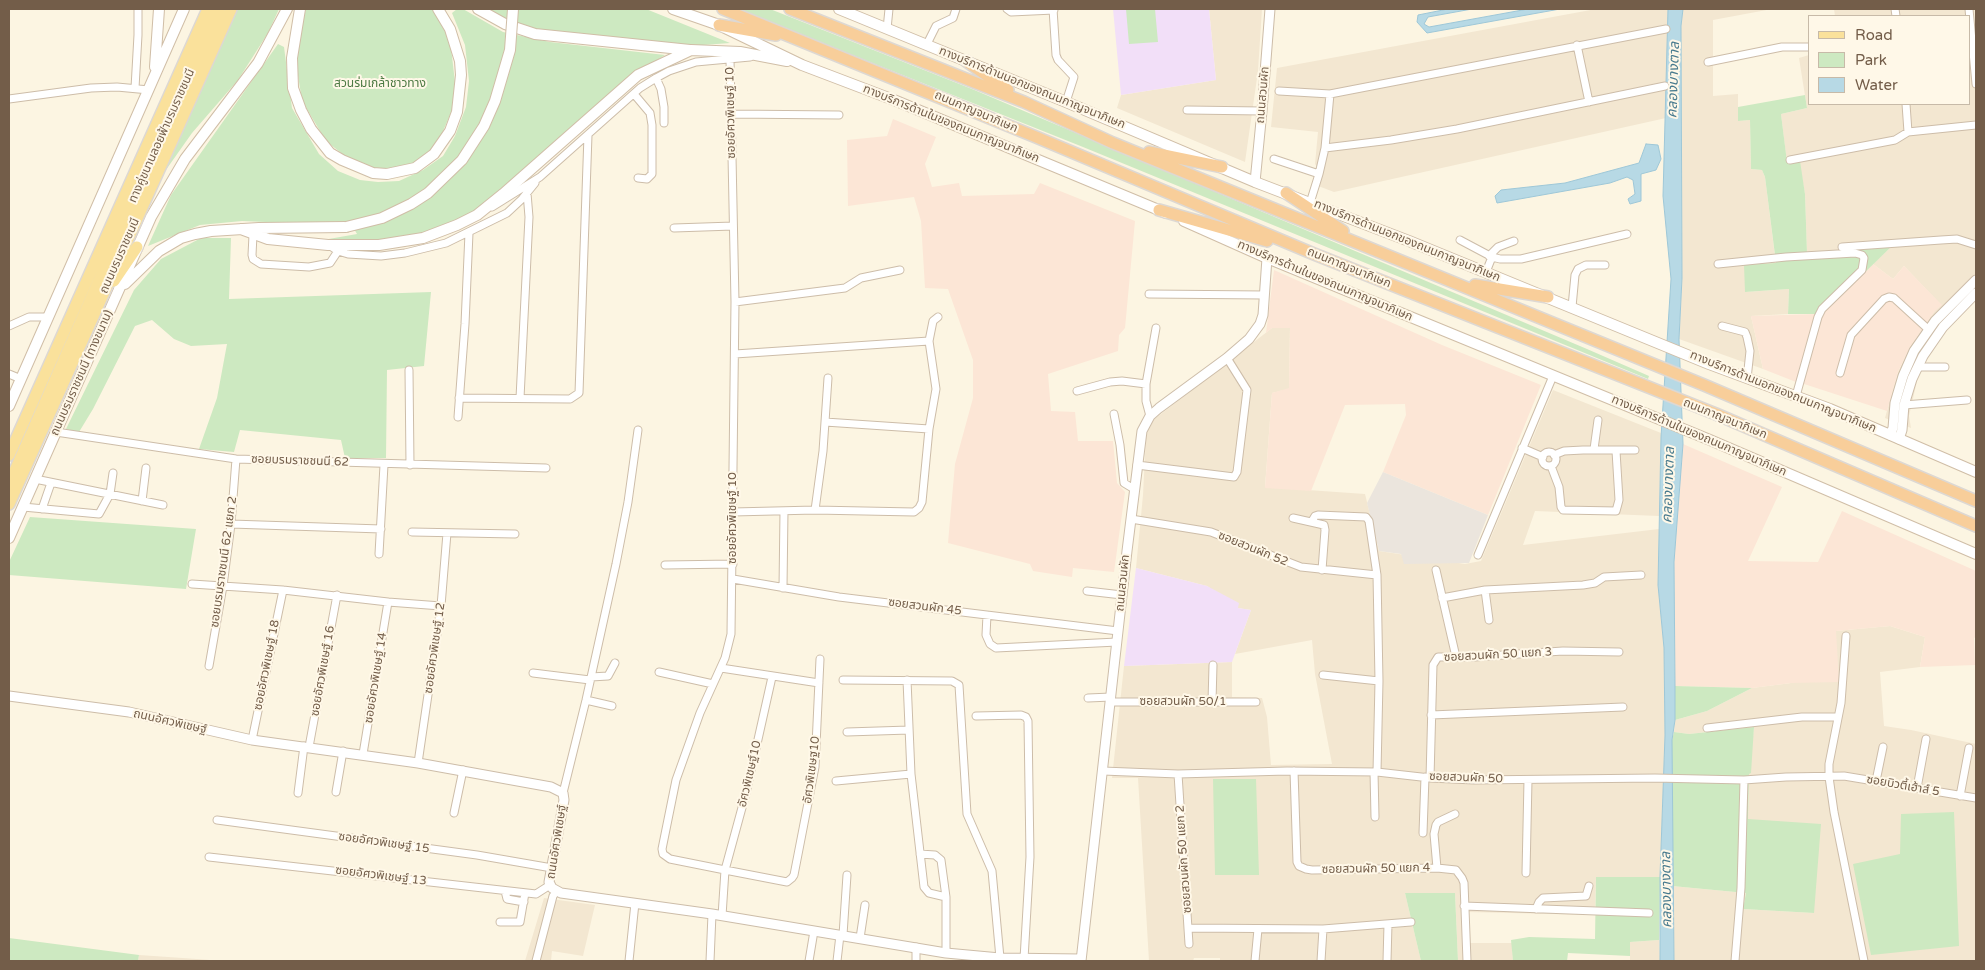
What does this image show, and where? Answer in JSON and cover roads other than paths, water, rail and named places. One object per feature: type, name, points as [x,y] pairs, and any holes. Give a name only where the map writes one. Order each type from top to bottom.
[{"type":"highway","name":"ถนนกาญจนาภิเษก","points":[[723,9],[800,39],[1314,254],[1629,381],[1716,414],[1976,526]]},
{"type":"highway","name":"ถนนกาญจนาภิเษก","points":[[790,9],[1024,102],[1120,146],[1704,385],[1976,501]]},
{"type":"highway","points":[[719,25],[800,39]]},
{"type":"highway","points":[[966,61],[1024,102]]},
{"type":"highway","points":[[1120,146],[1222,168]]},
{"type":"highway","points":[[1286,193],[1366,246]]},
{"type":"highway","points":[[1159,210],[1314,254]]},
{"type":"highway","points":[[1454,282],[1548,297]]},
{"type":"main road","points":[[151,86],[158,48],[159,9]]},
{"type":"main road","points":[[9,406],[184,9]]},
{"type":"main road","name":"ถนนบรมราชชนนี","points":[[9,445],[202,9]]},
{"type":"main road","name":"ทางคู่ขนานลอยฟ้าบรมราชชนนี","points":[[9,455],[208,9]]},
{"type":"main road","name":"ทางคู่ขนานลอยฟ้าบรมราชชนนี","points":[[9,484],[219,9]]},
{"type":"main road","name":"ถนนบรมราชชนนี","points":[[9,504],[231,9]]},
{"type":"main road","name":"ถนนบรมราชชนนี (ทางขนาน)","points":[[9,538],[137,248],[166,190],[185,159],[258,63],[287,9]]},
{"type":"main road","points":[[300,9],[294,35],[292,58],[293,88],[310,129],[330,153],[358,168],[372,173],[388,174],[415,168],[427,160],[442,145],[457,112],[461,75],[457,48],[450,30],[438,9]]},
{"type":"main road","points":[[478,9],[504,24],[535,34],[691,50],[725,50],[802,64]]},
{"type":"main road","points":[[119,289],[152,256],[181,238],[211,231],[346,227],[382,218],[411,204],[428,192],[462,160],[484,126],[496,101],[510,50],[512,9]]},
{"type":"main road","name":"ทางบริการด้านในของถนนกาญจนาภิเษก","points":[[673,9],[719,25],[802,64],[894,100],[1159,210],[1267,258],[1710,440],[1976,554]]},
{"type":"main road","name":"ทางบริการด้านนอกของถนนกาญจนาภิเษก","points":[[838,9],[1255,182],[1572,306],[1709,364],[1830,409],[1976,472]]},
{"type":"main road","points":[[241,230],[275,240],[328,245],[401,243],[440,232],[477,214],[510,188],[603,104],[638,76],[691,50]]},
{"type":"main road","points":[[92,320],[112,285],[137,248]]},
{"type":"street","points":[[135,88],[138,9]]},
{"type":"street","points":[[887,29],[889,9]]},
{"type":"street","points":[[926,44],[936,26],[953,18],[956,9]]},
{"type":"street","points":[[1007,9],[1011,12],[1053,10],[1056,55],[1058,60],[1074,77],[1066,102]]},
{"type":"street","name":"ถนนสวนผัก","points":[[1255,182],[1270,9]]},
{"type":"street","points":[[1970,20],[1976,84]]},
{"type":"street","points":[[1279,91],[1330,94],[1666,29]]},
{"type":"street","points":[[1577,45],[1589,102]]},
{"type":"street","points":[[1708,62],[1782,47],[1808,46]]},
{"type":"street","points":[[328,245],[338,251],[358,255],[381,256],[404,253],[446,243],[469,233],[507,213],[540,178],[634,94],[656,78],[669,71],[696,62],[758,56]]},
{"type":"street","name":"ซอยอัศวพิเชษฐ์ 10","points":[[725,870],[670,859],[666,857],[662,849],[676,780],[686,747],[721,668],[729,647],[731,634],[735,302],[730,59]]},
{"type":"street","points":[[656,78],[661,89],[664,123]]},
{"type":"street","points":[[9,99],[91,88],[151,86]]},
{"type":"street","points":[[1325,148],[1457,129],[1665,86]]},
{"type":"street","points":[[634,94],[650,113],[652,125],[652,174],[647,179],[638,178]]},
{"type":"street","points":[[1310,203],[1325,148],[1330,94]]},
{"type":"street","points":[[1906,105],[1908,132]]},
{"type":"street","points":[[1187,110],[1262,110]]},
{"type":"street","points":[[731,114],[839,116]]},
{"type":"street","points":[[1790,160],[1895,140],[1908,132],[1976,126]]},
{"type":"street","points":[[459,398],[570,399],[579,393],[588,135]]},
{"type":"street","points":[[1274,159],[1319,174]]},
{"type":"street","points":[[477,214],[498,204],[540,178]]},
{"type":"street","points":[[520,398],[529,217],[527,193]]},
{"type":"street","points":[[674,228],[733,226]]},
{"type":"street","points":[[458,417],[469,233]]},
{"type":"street","points":[[1460,240],[1490,257],[1521,259],[1627,234]]},
{"type":"street","points":[[253,235],[253,259],[261,264],[309,267],[330,263],[338,251]]},
{"type":"street","points":[[1842,247],[1957,239],[1972,242],[1976,245]]},
{"type":"street","points":[[1486,272],[1490,257],[1498,247],[1514,241]]},
{"type":"street","points":[[1718,264],[1786,257],[1854,254],[1862,255],[1864,258],[1862,270],[1822,309],[1818,316],[1796,396]]},
{"type":"street","points":[[1156,328],[1146,384],[1146,401],[1150,416],[1227,358],[1248,339],[1260,324],[1264,308],[1267,258]]},
{"type":"street","points":[[1572,306],[1575,275],[1578,269],[1586,265],[1605,265]]},
{"type":"street","points":[[735,302],[845,288],[861,278],[900,270]]},
{"type":"street","points":[[1895,437],[1893,428],[1895,403],[1903,376],[1914,351],[1947,316],[1976,280]]},
{"type":"street","points":[[1947,316],[1976,293]]},
{"type":"street","points":[[1149,294],[1264,295]]},
{"type":"street","points":[[1840,373],[1850,335],[1884,298],[1889,296],[1894,298],[1933,332]]},
{"type":"street","points":[[733,512],[815,510],[914,512],[919,508],[922,502],[929,429],[936,389],[929,341],[933,321],[938,316]]},
{"type":"street","points":[[9,326],[29,317],[48,317]]},
{"type":"street","points":[[1722,326],[1745,332],[1750,351],[1748,379]]},
{"type":"street","points":[[1895,437],[1902,430],[1904,405],[1933,332]]},
{"type":"street","points":[[735,354],[929,341]]},
{"type":"street","points":[[1137,465],[1234,477],[1237,472],[1246,390],[1227,358]]},
{"type":"street","points":[[1918,366],[1945,367]]},
{"type":"street","points":[[410,370],[410,464]]},
{"type":"street","points":[[9,374],[21,379]]},
{"type":"street","points":[[1478,555],[1553,376]]},
{"type":"street","points":[[815,510],[828,378]]},
{"type":"street","points":[[1077,391],[1110,382],[1122,381],[1146,384]]},
{"type":"street","points":[[1904,405],[1967,400]]},
{"type":"street","points":[[1114,414],[1124,483],[1134,489]]},
{"type":"street","name":"ถนนสวนผัก","points":[[1081,960],[1137,465],[1142,431],[1150,416]]},
{"type":"street","points":[[1594,449],[1598,420]]},
{"type":"street","points":[[825,422],[929,429]]},
{"type":"street","points":[[563,793],[586,700],[628,502],[638,430]]},
{"type":"street","name":"ซอยบรมราชชนนี 62","points":[[56,432],[236,458],[546,468]]},
{"type":"street","points":[[1522,448],[1543,457]]},
{"type":"street","points":[[1543,457],[1548,452],[1554,454],[1564,451],[1594,449],[1635,450]]},
{"type":"street","points":[[1551,466],[1559,487],[1563,510],[1616,510],[1619,500],[1616,451]]},
{"type":"street","points":[[1551,466],[1556,461],[1554,454]]},
{"type":"street","points":[[1543,457],[1544,464],[1551,466]]},
{"type":"street","name":"ซอยบรมราชชนนี 62 แยก 2","points":[[209,666],[224,586],[236,458]]},
{"type":"street","points":[[379,554],[384,464]]},
{"type":"street","points":[[142,500],[146,468]]},
{"type":"street","points":[[22,507],[98,514],[110,494],[113,473]]},
{"type":"street","points":[[35,480],[163,505]]},
{"type":"street","points":[[42,509],[51,483]]},
{"type":"street","points":[[782,588],[784,511]]},
{"type":"street","points":[[1312,521],[1318,515],[1367,518],[1369,521],[1375,551],[1377,575],[1378,681],[1375,817]]},
{"type":"street","points":[[1293,518],[1322,523],[1325,530],[1322,570]]},
{"type":"street","name":"ซอยสวนผัก 52","points":[[1131,519],[1211,532],[1294,566],[1377,575]]},
{"type":"street","points":[[231,524],[381,528]]},
{"type":"street","points":[[412,532],[515,534]]},
{"type":"street","name":"ซอยอัศวพิเชษฐ์ 12","points":[[418,762],[441,606],[447,533]]},
{"type":"street","points":[[664,565],[733,564]]},
{"type":"street","points":[[1436,570],[1456,657]]},
{"type":"street","points":[[1442,598],[1485,590],[1583,585],[1604,577],[1641,575]]},
{"type":"street","name":"ซอยสวนผัก 45","points":[[733,579],[839,597],[1118,631]]},
{"type":"street","points":[[192,584],[283,590],[441,606]]},
{"type":"street","name":"ซอยอัศวพิเชษฐ์ 18","points":[[252,740],[283,590]]},
{"type":"street","points":[[1485,590],[1488,620]]},
{"type":"street","points":[[1087,591],[1122,595]]},
{"type":"street","name":"ซอยอัศวพิเชษฐ์ 16","points":[[298,793],[337,595]]},
{"type":"street","name":"ซอยอัศวพิเชษฐ์ 14","points":[[363,754],[388,602]]},
{"type":"street","points":[[987,615],[986,635],[990,644],[996,648],[1117,642]]},
{"type":"street","points":[[1846,636],[1841,703],[1829,764],[1829,776],[1834,812],[1864,961]]},
{"type":"street","name":"ซอยสวนผัก 50 แยก 3","points":[[1423,833],[1434,661],[1438,657],[1474,658],[1563,651],[1619,652]]},
{"type":"street","name":"อัศวพิเชษฐ10","points":[[725,870],[787,882],[792,878],[815,767],[820,659]]},
{"type":"street","points":[[533,673],[590,678],[608,676],[615,663]]},
{"type":"street","points":[[1212,702],[1214,665]]},
{"type":"street","points":[[721,668],[819,683]]},
{"type":"street","points":[[659,672],[714,684]]},
{"type":"street","points":[[1323,675],[1378,681]]},
{"type":"street","name":"อัศวพิเชษฐ์10","points":[[725,870],[746,793],[772,677]]},
{"type":"street","points":[[843,680],[952,680],[960,685],[967,814],[992,871],[1000,958]]},
{"type":"street","points":[[907,680],[911,774],[926,890],[933,894],[946,896]]},
{"type":"street","name":"ถนนอัศวพิเชษฐ์","points":[[9,696],[129,712],[252,740],[418,762],[551,787],[563,793],[564,800],[552,868],[553,888],[635,903],[979,958],[1081,960]]},
{"type":"street","name":"ซอยสวนผัก 50/1","points":[[1088,698],[1256,702]]},
{"type":"street","points":[[586,700],[612,706]]},
{"type":"street","points":[[1432,715],[1623,707]]},
{"type":"street","points":[[976,716],[1021,715],[1026,717],[1028,721],[1030,841],[1024,958]]},
{"type":"street","points":[[1707,728],[1802,717],[1838,717]]},
{"type":"street","points":[[847,732],[909,730]]},
{"type":"street","points":[[1917,788],[1926,739]]},
{"type":"street","points":[[1876,781],[1883,747]]},
{"type":"street","points":[[1960,796],[1969,748]]},
{"type":"street","points":[[336,792],[343,751]]},
{"type":"street","points":[[454,813],[463,770]]},
{"type":"street","name":"ซอยสวนผัก 50","points":[[1103,771],[1178,774],[1294,771],[1376,772],[1428,777],[1528,780],[1655,778],[1744,780],[1829,776]]},
{"type":"street","name":"ซอยสวนผัก 50 แยก 4","points":[[1294,771],[1297,862],[1302,868],[1312,870],[1449,868],[1460,873],[1464,884],[1467,961]]},
{"type":"street","points":[[836,781],[911,774]]},
{"type":"street","name":"ซอยสวนผัก 50 แยก 2","points":[[1178,774],[1189,944]]},
{"type":"street","name":"ซอยบิวตี้เฮ้าส์ 5","points":[[1829,776],[1844,776],[1976,798]]},
{"type":"street","points":[[1526,873],[1528,780]]},
{"type":"street","points":[[1735,961],[1741,888],[1744,780]]},
{"type":"street","points":[[1437,868],[1434,834],[1436,825],[1438,822],[1455,814]]},
{"type":"street","name":"ซอยอัศวพิเชษฐ์ 15","points":[[217,820],[477,855],[552,868]]},
{"type":"street","points":[[920,854],[935,855],[941,860],[946,896],[946,953]]},
{"type":"street","name":"ซอยอัศวพิเชษฐ์ 13","points":[[209,857],[536,894],[553,888]]},
{"type":"street","points":[[722,916],[725,870]]},
{"type":"street","points":[[837,961],[847,875]]},
{"type":"street","points":[[1536,909],[1543,898],[1586,896],[1590,886]]},
{"type":"street","points":[[536,961],[553,896],[553,888]]},
{"type":"street","points":[[505,891],[507,899],[524,902]]},
{"type":"street","points":[[500,922],[520,922],[525,893]]},
{"type":"street","points":[[629,961],[635,903]]},
{"type":"street","points":[[860,938],[865,905]]},
{"type":"street","points":[[1464,906],[1649,913]]},
{"type":"street","points":[[710,961],[712,914]]},
{"type":"street","points":[[1189,928],[1323,929],[1411,922]]},
{"type":"street","points":[[1387,961],[1388,924]]},
{"type":"street","points":[[1255,961],[1258,929]]},
{"type":"street","points":[[1321,961],[1323,929]]},
{"type":"street","points":[[810,961],[814,931]]},
{"type":"street","points":[[916,947],[916,961]]},
{"type":"water","points":[[1448,9],[1472,9],[1428,17],[1424,24],[1429,27],[1528,9],[1560,9],[1427,33],[1417,22],[1418,15]]},
{"type":"water","name":"คลองบางตาล","points":[[1668,9],[1683,9],[1681,26],[1682,278],[1679,339],[1683,444],[1674,562],[1675,720],[1672,740],[1674,961],[1660,961],[1660,877],[1665,735],[1664,648],[1658,585],[1661,437],[1671,279],[1663,196]]},
{"type":"water","points":[[1646,144],[1658,145],[1661,159],[1656,170],[1641,174],[1641,201],[1630,204],[1628,199],[1635,194],[1633,180],[1627,177],[1610,183],[1497,203],[1495,196],[1501,190],[1565,183],[1639,163]]},
{"type":"park label","name":"สวนร่มเกล้าชาวทาง","points":[[380,84]]}]
